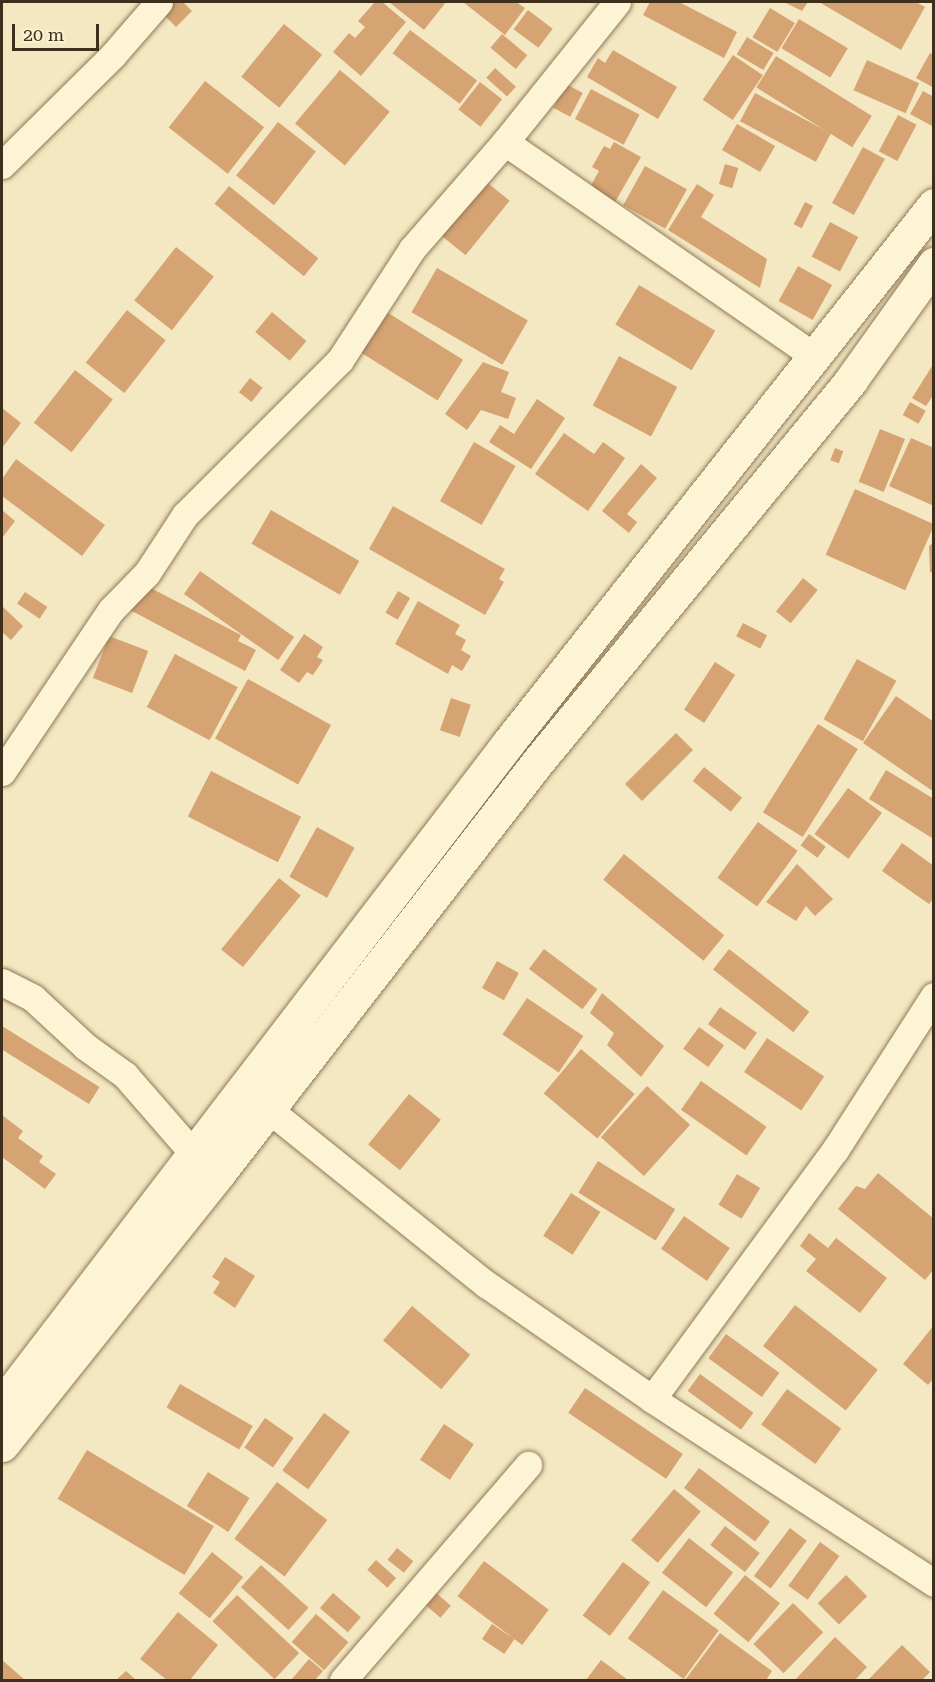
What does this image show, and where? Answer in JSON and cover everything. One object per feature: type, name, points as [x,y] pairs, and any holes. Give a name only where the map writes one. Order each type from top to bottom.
[{"type":"main road","points":[[2,1404],[192,1152],[813,355],[933,205]]},
{"type":"main road","points":[[2,1445],[268,1109],[536,764],[851,380],[933,264]]},
{"type":"street","points":[[2,165],[113,55],[159,2]]},
{"type":"street","points":[[2,772],[111,610],[147,573],[185,515],[340,360],[412,249],[505,142],[617,2]]},
{"type":"street","points":[[505,142],[813,355]]},
{"type":"street","points":[[2,982],[33,998],[86,1047],[125,1075],[192,1152]]},
{"type":"street","points":[[652,1399],[835,1150],[933,996]]},
{"type":"street","points":[[268,1109],[486,1284],[652,1399],[933,1583]]},
{"type":"street","points":[[343,1680],[528,1465]]},
{"type":"building","points":[[166,2],[183,2],[192,11],[176,27],[164,15]]},
{"type":"building","points":[[375,2],[382,2],[406,22],[361,76],[333,52],[349,33],[355,38],[365,27],[358,21]]},
{"type":"building","points":[[389,2],[446,2],[424,30]]},
{"type":"building","points":[[463,2],[516,2],[525,8],[505,35]]},
{"type":"building","points":[[650,2],[679,2],[737,32],[724,58],[643,15]]},
{"type":"building","points":[[784,2],[808,2],[802,11]]},
{"type":"building","points":[[819,2],[916,2],[925,7],[901,50]]},
{"type":"building","points":[[770,8],[795,23],[777,52],[752,37]]},
{"type":"building","points":[[528,10],[553,29],[538,48],[514,29]]},
{"type":"building","points":[[799,19],[848,48],[830,78],[781,48]]},
{"type":"building","points":[[284,24],[322,55],[279,108],[241,77]]},
{"type":"building","points":[[410,30],[477,81],[460,104],[393,53]]},
{"type":"building","points":[[502,34],[527,55],[516,69],[490,48]]},
{"type":"building","points":[[747,37],[774,53],[763,70],[737,54]]},
{"type":"building","points":[[613,50],[677,87],[658,119],[587,77],[598,58],[605,63]]},
{"type":"building","points":[[930,53],[934,55],[934,88],[916,78]]},
{"type":"building","points":[[733,55],[763,75],[733,120],[703,100]]},
{"type":"building","points":[[776,56],[872,116],[852,147],[756,87]]},
{"type":"building","points":[[867,60],[919,83],[906,113],[854,90]]},
{"type":"building","points":[[495,68],[516,87],[507,96],[486,78]]},
{"type":"building","points":[[340,70],[390,112],[345,165],[295,124]]},
{"type":"building","points":[[205,81],[264,127],[228,174],[169,127]]},
{"type":"building","points":[[480,82],[502,99],[481,127],[458,110]]},
{"type":"building","points":[[566,84],[583,93],[570,117],[553,108]]},
{"type":"building","points":[[591,89],[640,115],[624,145],[575,119]]},
{"type":"building","points":[[923,91],[934,97],[934,127],[910,114]]},
{"type":"building","points":[[755,93],[831,133],[816,162],[740,121]]},
{"type":"building","points":[[898,115],[917,125],[897,161],[879,151]]},
{"type":"building","points":[[278,122],[316,152],[274,205],[236,176]]},
{"type":"building","points":[[737,124],[775,146],[760,172],[722,150]]},
{"type":"building","points":[[614,142],[641,157],[615,202],[590,187],[599,171],[592,167],[604,146],[610,149]]},
{"type":"building","points":[[863,147],[885,159],[854,215],[832,203]]},
{"type":"building","points":[[725,164],[738,168],[732,188],[719,184]]},
{"type":"building","points":[[645,166],[687,189],[665,229],[623,205]]},
{"type":"building","points":[[484,180],[510,201],[466,255],[440,234]]},
{"type":"building","points":[[697,184],[714,195],[701,217],[767,259],[760,288],[668,230]]},
{"type":"building","points":[[229,186],[318,258],[304,276],[215,204]]},
{"type":"building","points":[[805,202],[813,206],[802,228],[794,224]]},
{"type":"building","points":[[830,222],[858,237],[840,271],[812,256]]},
{"type":"building","points":[[176,247],[214,277],[172,330],[134,301]]},
{"type":"building","points":[[798,266],[832,285],[813,320],[779,301]]},
{"type":"building","points":[[437,268],[528,320],[502,365],[412,312]]},
{"type":"building","points":[[639,285],[715,331],[692,370],[615,324]]},
{"type":"building","points":[[127,310],[166,340],[124,393],[86,363]]},
{"type":"building","points":[[385,311],[463,360],[438,400],[360,352]]},
{"type":"building","points":[[272,312],[306,341],[290,361],[255,332]]},
{"type":"building","points":[[619,356],[677,387],[651,436],[593,405]]},
{"type":"building","points":[[483,362],[509,372],[501,392],[516,398],[508,419],[481,410],[467,430],[445,414]]},
{"type":"building","points":[[934,363],[934,394],[926,406],[912,398]]},
{"type":"building","points":[[75,370],[113,400],[72,452],[34,423]]},
{"type":"building","points":[[250,378],[263,388],[252,402],[239,392]]},
{"type":"building","points":[[537,399],[565,418],[531,469],[489,442],[500,425],[514,434]]},
{"type":"building","points":[[910,402],[926,411],[918,424],[903,415]]},
{"type":"building","points":[[2,408],[21,423],[2,448]]},
{"type":"building","points":[[880,429],[905,439],[884,492],[859,482]]},
{"type":"building","points":[[564,433],[594,454],[603,442],[625,458],[588,511],[535,474]]},
{"type":"building","points":[[911,438],[934,448],[934,506],[889,486]]},
{"type":"building","points":[[474,442],[516,466],[482,525],[440,501]]},
{"type":"building","points":[[835,448],[843,451],[839,463],[830,460]]},
{"type":"building","points":[[16,459],[105,525],[82,556],[2,496],[2,479]]},
{"type":"building","points":[[641,464],[657,478],[627,514],[637,522],[629,533],[602,511]]},
{"type":"building","points":[[855,489],[934,524],[905,590],[826,555]]},
{"type":"building","points":[[393,506],[505,569],[499,579],[504,582],[485,615],[369,549]]},
{"type":"building","points":[[2,510],[15,521],[2,538]]},
{"type":"building","points":[[271,510],[359,561],[340,595],[252,544]]},
{"type":"building","points":[[934,542],[934,573],[930,572],[929,546]]},
{"type":"building","points":[[200,571],[294,637],[278,660],[184,594]]},
{"type":"building","points":[[803,578],[818,590],[791,623],[776,611]]},
{"type":"building","points":[[143,584],[241,635],[238,641],[256,650],[245,671],[130,610]]},
{"type":"building","points":[[398,591],[410,598],[398,620],[386,613]]},
{"type":"building","points":[[25,592],[47,607],[40,619],[17,604]]},
{"type":"building","points":[[418,601],[460,625],[455,634],[466,640],[461,650],[471,656],[462,671],[452,665],[448,674],[395,644]]},
{"type":"building","points":[[2,606],[23,626],[11,640],[2,632]]},
{"type":"building","points":[[743,623],[767,635],[760,649],[736,636]]},
{"type":"building","points":[[304,634],[323,647],[317,657],[323,660],[313,675],[307,672],[299,683],[280,670]]},
{"type":"building","points":[[109,636],[148,651],[132,693],[93,678]]},
{"type":"building","points":[[175,654],[238,687],[210,740],[147,707]]},
{"type":"building","points":[[857,659],[896,681],[863,741],[824,719]]},
{"type":"building","points":[[715,662],[735,675],[704,723],[684,710]]},
{"type":"building","points":[[248,679],[331,725],[298,785],[215,738]]},
{"type":"building","points":[[896,696],[934,722],[934,792],[863,743]]},
{"type":"building","points":[[451,698],[471,705],[460,737],[440,730]]},
{"type":"building","points":[[818,724],[858,749],[803,837],[763,812]]},
{"type":"building","points":[[676,733],[693,750],[642,801],[625,784]]},
{"type":"building","points":[[704,767],[742,798],[731,812],[693,781]]},
{"type":"building","points":[[886,770],[934,799],[932,838],[869,799]]},
{"type":"building","points":[[211,771],[301,817],[278,862],[188,816]]},
{"type":"building","points":[[848,788],[882,813],[848,859],[814,834]]},
{"type":"building","points":[[758,822],[798,851],[757,907],[717,878]]},
{"type":"building","points":[[317,827],[355,848],[327,898],[289,877]]},
{"type":"building","points":[[809,834],[826,847],[817,858],[801,845]]},
{"type":"building","points":[[902,843],[934,866],[934,898],[929,904],[882,871]]},
{"type":"building","points":[[624,854],[724,935],[703,961],[603,880]]},
{"type":"building","points":[[797,864],[833,899],[815,916],[806,906],[796,921],[766,902]]},
{"type":"building","points":[[279,878],[301,896],[243,967],[221,949]]},
{"type":"building","points":[[544,949],[598,989],[582,1009],[529,969]]},
{"type":"building","points":[[729,949],[809,1012],[793,1032],[713,969]]},
{"type":"building","points":[[497,961],[519,973],[504,1000],[482,988]]},
{"type":"building","points":[[602,993],[664,1046],[641,1077],[607,1045],[614,1033],[590,1013]]},
{"type":"building","points":[[527,998],[583,1036],[559,1073],[502,1034]]},
{"type":"building","points":[[720,1007],[757,1033],[745,1050],[708,1024]]},
{"type":"building","points":[[2,1026],[100,1087],[89,1104],[2,1050]]},
{"type":"building","points":[[699,1027],[724,1045],[708,1067],[683,1049]]},
{"type":"building","points":[[767,1038],[824,1077],[801,1111],[744,1072]]},
{"type":"building","points":[[581,1049],[635,1094],[597,1138],[544,1093]]},
{"type":"building","points":[[701,1081],[767,1127],[746,1156],[681,1110]]},
{"type":"building","points":[[647,1086],[690,1125],[644,1176],[601,1137]]},
{"type":"building","points":[[409,1094],[441,1120],[400,1170],[368,1145]]},
{"type":"building","points":[[2,1115],[23,1131],[18,1138],[43,1156],[39,1162],[56,1174],[45,1189],[2,1157]]},
{"type":"building","points":[[598,1161],[675,1209],[656,1241],[578,1192]]},
{"type":"building","points":[[878,1173],[934,1219],[934,1269],[925,1280],[838,1209],[856,1186],[865,1189]]},
{"type":"building","points":[[737,1174],[760,1188],[742,1219],[718,1205]]},
{"type":"building","points":[[571,1193],[600,1212],[573,1255],[543,1236]]},
{"type":"building","points":[[684,1216],[730,1248],[707,1281],[661,1249]]},
{"type":"building","points":[[809,1233],[828,1248],[836,1238],[887,1278],[860,1313],[806,1271],[816,1259],[800,1246]]},
{"type":"building","points":[[225,1257],[255,1276],[235,1308],[213,1293],[220,1282],[212,1277]]},
{"type":"building","points":[[795,1305],[878,1370],[846,1411],[763,1346]]},
{"type":"building","points":[[412,1306],[470,1355],[441,1389],[383,1340]]},
{"type":"building","points":[[934,1325],[934,1378],[928,1385],[903,1364]]},
{"type":"building","points":[[726,1334],[779,1373],[762,1397],[708,1358]]},
{"type":"building","points":[[700,1374],[753,1413],[741,1430],[688,1391]]},
{"type":"building","points":[[180,1384],[253,1426],[239,1449],[166,1407]]},
{"type":"building","points":[[585,1388],[683,1454],[666,1479],[568,1413]]},
{"type":"building","points":[[787,1389],[841,1428],[815,1464],[761,1425]]},
{"type":"building","points":[[324,1413],[350,1432],[308,1489],[282,1470]]},
{"type":"building","points":[[265,1418],[294,1438],[273,1468],[244,1447]]},
{"type":"building","points":[[444,1424],[474,1444],[450,1480],[420,1460]]},
{"type":"building","points":[[87,1450],[214,1526],[185,1575],[58,1499]]},
{"type":"building","points":[[699,1468],[770,1522],[755,1542],[684,1488]]},
{"type":"building","points":[[208,1472],[250,1498],[228,1532],[187,1506]]},
{"type":"building","points":[[277,1482],[327,1520],[285,1577],[234,1539]]},
{"type":"building","points":[[674,1489],[701,1511],[658,1563],[631,1540]]},
{"type":"building","points":[[725,1526],[760,1553],[745,1572],[710,1545]]},
{"type":"building","points":[[790,1528],[807,1541],[771,1589],[754,1576]]},
{"type":"building","points":[[689,1538],[733,1572],[706,1607],[662,1573]]},
{"type":"building","points":[[820,1542],[839,1556],[808,1600],[788,1586]]},
{"type":"building","points":[[397,1548],[413,1561],[404,1573],[388,1560]]},
{"type":"building","points":[[212,1552],[243,1577],[210,1618],[179,1593]]},
{"type":"building","points":[[376,1560],[396,1578],[387,1588],[367,1570]]},
{"type":"building","points":[[484,1561],[549,1610],[522,1645],[458,1596]]},
{"type":"building","points":[[623,1562],[650,1582],[610,1636],[583,1616]]},
{"type":"building","points":[[261,1565],[309,1608],[288,1630],[241,1587]]},
{"type":"building","points":[[745,1575],[780,1603],[749,1642],[714,1614]]},
{"type":"building","points":[[846,1575],[867,1596],[839,1624],[818,1603]]},
{"type":"building","points":[[663,1590],[719,1631],[684,1679],[628,1639]]},
{"type":"building","points":[[435,1592],[451,1606],[440,1618],[425,1604]]},
{"type":"building","points":[[333,1593],[361,1617],[348,1632],[320,1608]]},
{"type":"building","points":[[237,1595],[299,1653],[275,1679],[212,1621]]},
{"type":"building","points":[[793,1603],[823,1632],[784,1673],[753,1644]]},
{"type":"building","points":[[178,1612],[218,1645],[190,1680],[167,1680],[140,1659]]},
{"type":"building","points":[[316,1614],[348,1642],[324,1670],[292,1642]]},
{"type":"building","points":[[492,1624],[514,1639],[504,1654],[482,1639]]},
{"type":"building","points":[[720,1633],[772,1671],[766,1680],[685,1680]]},
{"type":"building","points":[[835,1637],[867,1667],[855,1680],[795,1680]]},
{"type":"building","points":[[902,1645],[930,1672],[922,1680],[868,1680]]},
{"type":"building","points":[[309,1659],[323,1671],[315,1680],[291,1680]]},
{"type":"building","points":[[2,1660],[25,1680],[2,1680]]},
{"type":"building","points":[[601,1660],[628,1680],[586,1680]]},
{"type":"building","points":[[126,1671],[136,1680],[116,1680]]}]
